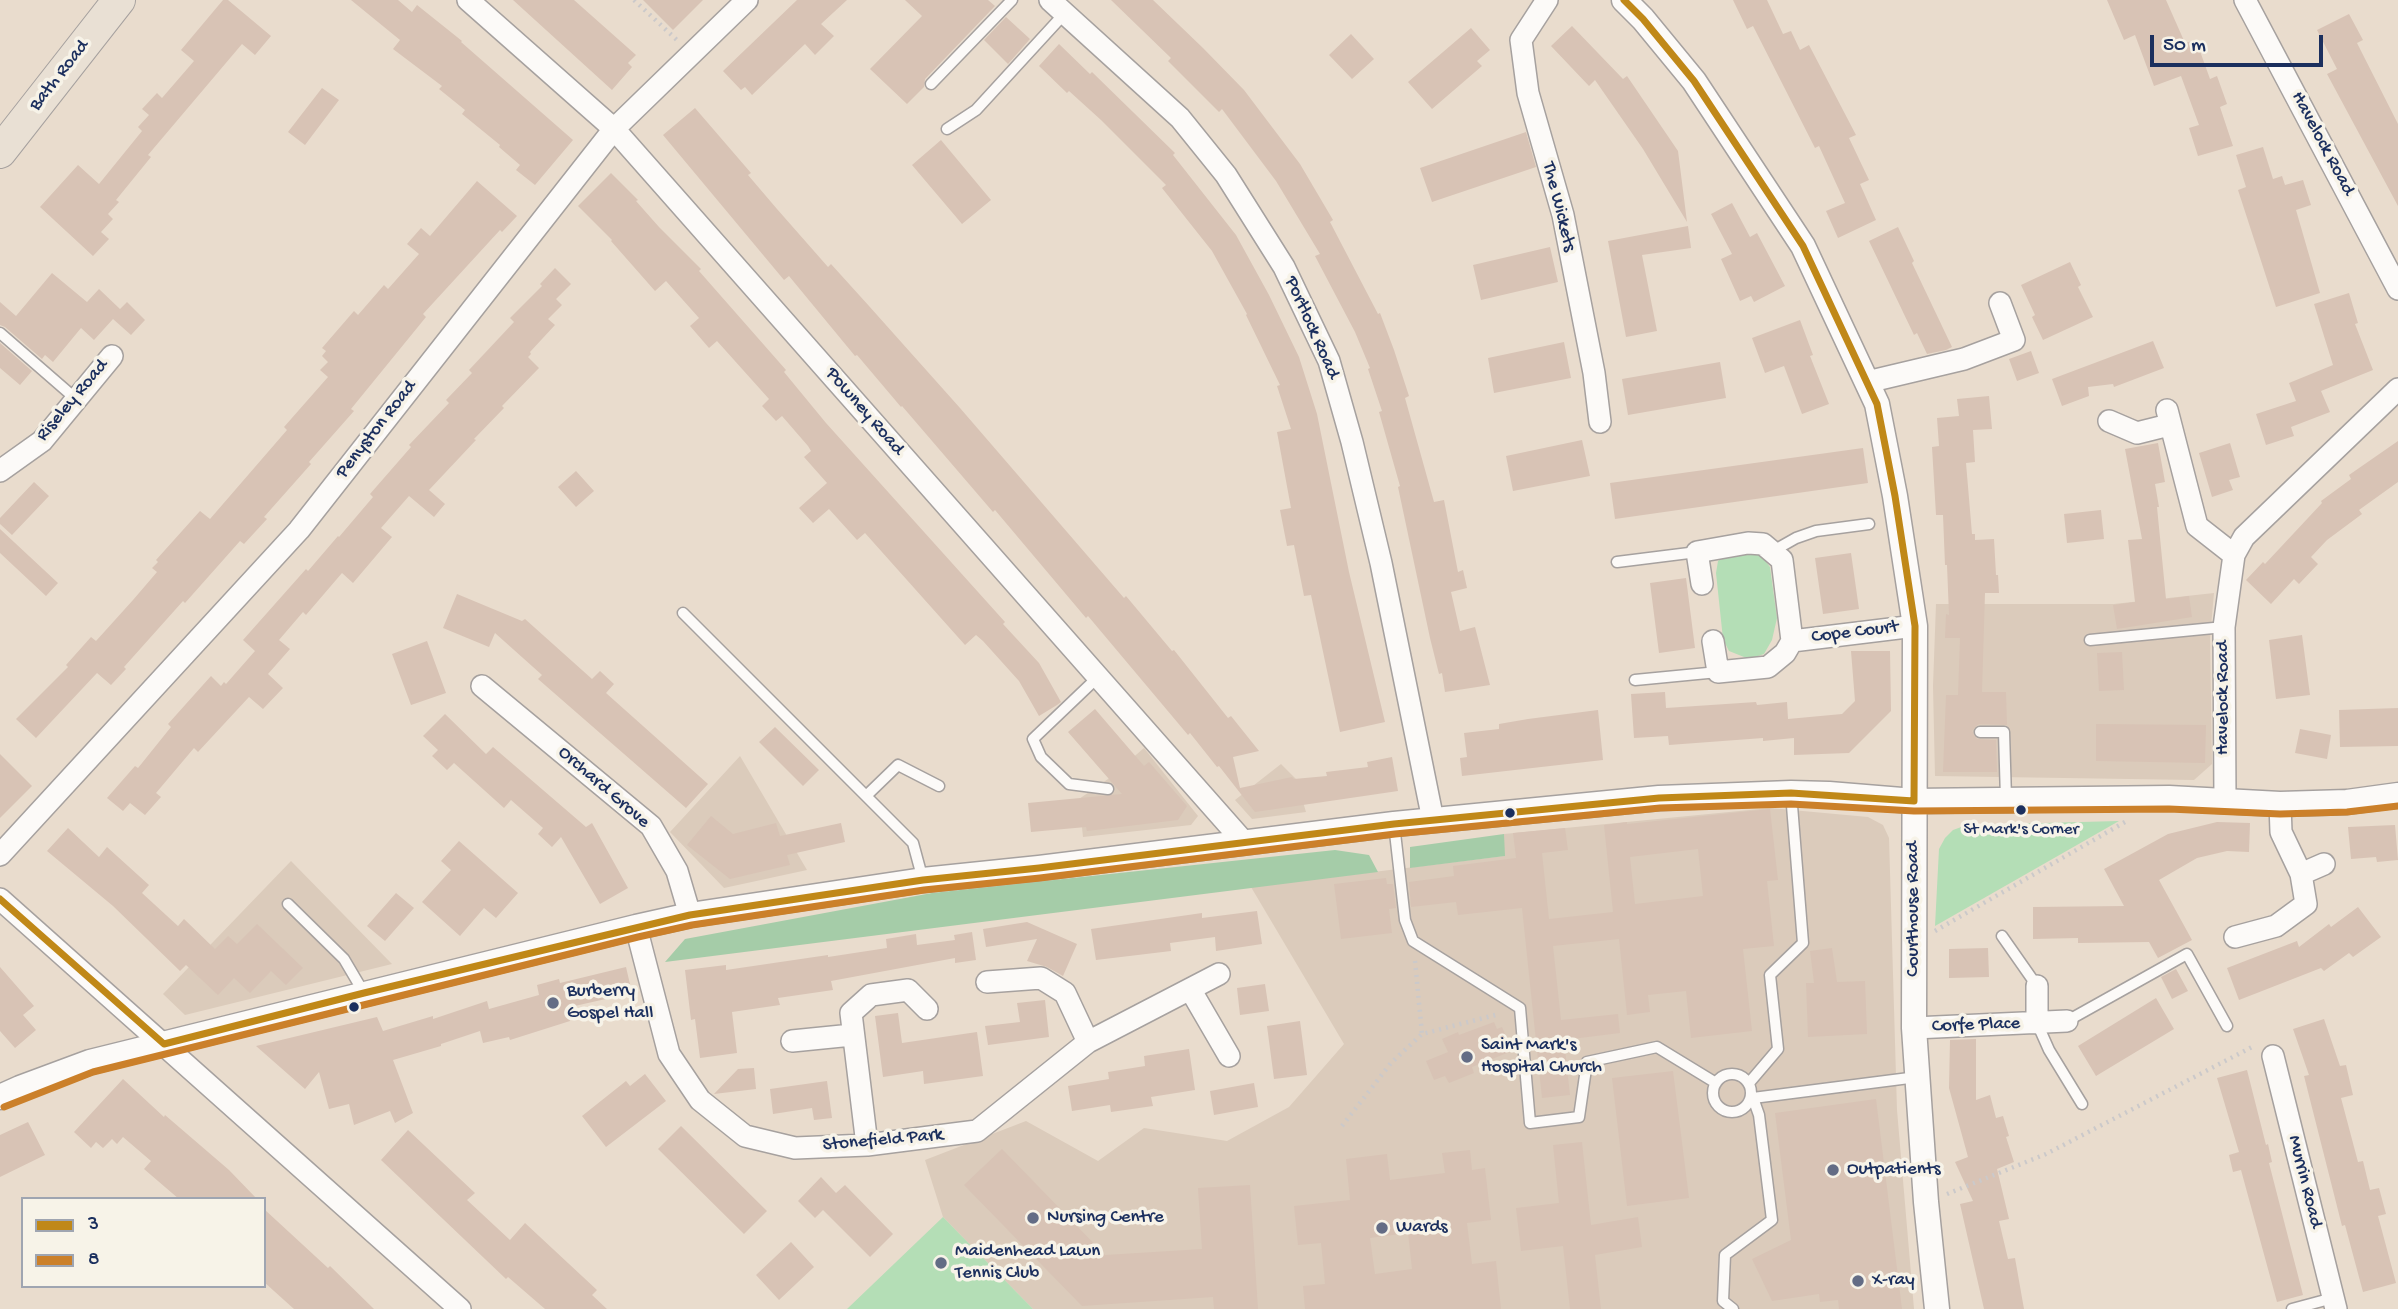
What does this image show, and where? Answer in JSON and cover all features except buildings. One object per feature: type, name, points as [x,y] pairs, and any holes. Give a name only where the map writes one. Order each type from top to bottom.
[{"type":"main road","name":"Bath Road","points":[[0,152],[120,0]]},
{"type":"street","name":"Powney Road","points":[[468,0],[614,129],[1243,841]]},
{"type":"street","name":"Penyston Road","points":[[0,855],[299,530],[614,129],[747,0]]},
{"type":"street","name":"The Wickets","points":[[1547,0],[1521,40],[1528,93],[1563,215],[1594,373],[1600,422]]},
{"type":"street","name":"Courthouse Road","points":[[1623,0],[1643,19],[1694,81],[1803,246],[1877,404],[1895,496],[1915,626],[1914,1028],[1926,1202],[1937,1309]]},
{"type":"street","name":"Havelock Road","points":[[2245,0],[2398,289]]},
{"type":"street","name":"Portlock Road","points":[[1058,7],[1180,118],[1226,175],[1284,267],[1329,361],[1381,563],[1433,820]]},
{"type":"street","points":[[1867,382],[1964,359],[2014,340],[2000,303]]},
{"type":"street","name":"Riseley Road","points":[[0,471],[42,441],[112,356]]},
{"type":"street","name":"Havelock Road","points":[[2225,800],[2224,627],[2234,555],[2244,537],[2398,389]]},
{"type":"street","points":[[2109,421],[2137,433],[2168,418],[2197,526],[2234,555]]},
{"type":"street","points":[[1702,584],[1697,552],[1748,543],[1763,544],[1773,551]]},
{"type":"street","name":"Cope Court","points":[[1773,551],[1782,561],[1791,642],[1915,626]]},
{"type":"street","points":[[1713,640],[1718,672],[1768,667],[1784,653],[1791,642]]},
{"type":"street","name":"Orchard Grove","points":[[482,686],[651,826],[677,871],[690,915]]},
{"type":"street","points":[[0,1097],[90,1062],[636,927],[690,915],[923,880],[1394,824],[1659,798],[1791,793],[1914,802],[2169,798],[2280,804],[2347,802],[2398,795]]},
{"type":"street","points":[[2235,937],[2276,926],[2306,904],[2301,874],[2281,832],[2280,804]]},
{"type":"street","points":[[2301,874],[2324,864]]},
{"type":"street","points":[[0,899],[460,1309]]},
{"type":"street","name":"Stonefield Park","points":[[636,927],[669,1054],[700,1100],[745,1136],[795,1148],[867,1145],[977,1131],[1088,1042],[1219,974]]},
{"type":"street","points":[[986,982],[1041,978],[1065,993],[1088,1042]]},
{"type":"street","name":"Corfe Place","points":[[2037,986],[2038,1023]]},
{"type":"street","points":[[1190,989],[1229,1056]]},
{"type":"street","points":[[867,1145],[851,1013],[871,995],[908,990],[927,1009]]},
{"type":"street","name":"Corfe Place","points":[[1914,1028],[2067,1021]]},
{"type":"street","points":[[792,1041],[852,1035]]},
{"type":"street","name":"Murrin Road","points":[[2273,1056],[2335,1303]]},
{"type":"lane","points":[[931,84],[1012,0]]},
{"type":"lane","points":[[947,129],[976,110],[1058,7]]},
{"type":"lane","points":[[0,333],[76,399]]},
{"type":"lane","points":[[1773,551],[1816,531],[1869,524]]},
{"type":"lane","points":[[1617,562],[1697,552]]},
{"type":"lane","points":[[683,613],[913,843],[923,880]]},
{"type":"lane","points":[[2090,640],[2224,627]]},
{"type":"lane","points":[[1635,680],[1718,672]]},
{"type":"lane","points":[[1098,677],[1033,739],[1041,757],[1069,784],[1108,789]]},
{"type":"lane","points":[[1980,732],[2004,732],[2006,802]]},
{"type":"lane","points":[[866,796],[898,765],[939,786]]},
{"type":"lane","points":[[1749,1083],[1777,1049],[1770,975],[1803,943],[1791,793]]},
{"type":"lane","points":[[1394,824],[1405,920],[1413,941],[1520,1008],[1530,1123],[1579,1116],[1587,1062],[1645,1049],[1657,1047],[1716,1083]]},
{"type":"lane","points":[[288,904],[344,959],[364,993]]},
{"type":"lane","points":[[2002,936],[2037,986]]},
{"type":"lane","points":[[2067,1021],[2187,954],[2227,1026]]},
{"type":"lane","points":[[2038,1023],[2049,1050],[2082,1104]]},
{"type":"lane","points":[[1733,1309],[1723,1301],[1725,1255],[1772,1220],[1759,1115],[1751,1100],[1749,1083],[1738,1074],[1731,1074],[1720,1078],[1716,1083],[1713,1095],[1715,1102],[1723,1110],[1737,1112],[1751,1100],[1917,1077]]},
{"type":"lane","points":[[2292,1309],[2335,1303]]},
{"type":"path","points":[[634,0],[691,54]]},
{"type":"path","points":[[1914,944],[2132,818]]},
{"type":"path","points":[[1413,941],[1422,1034]]},
{"type":"path","points":[[1342,1126],[1391,1063],[1422,1034],[1520,1008]]},
{"type":"path","points":[[1926,1202],[2046,1153],[2268,1040],[2273,1056]]},
{"type":"shaded area","points":[[2214,593],[2210,638],[2212,764],[2194,780],[1935,776],[1933,686],[1936,604],[2114,604]]},
{"type":"shaded area","points":[[1144,748],[1198,816],[1191,825],[1083,837],[1079,799],[1108,779]]},
{"type":"shaded area","points":[[740,756],[807,870],[724,888],[670,832]]},
{"type":"shaded area","points":[[1281,764],[1296,779],[1306,812],[1252,819],[1235,800]]},
{"type":"shaded area","points":[[1770,808],[1868,817],[1883,825],[1889,838],[1897,1110],[1914,1309],[1033,1309],[943,1217],[925,1160],[1026,1121],[1098,1161],[1144,1128],[1227,1141],[1289,1107],[1344,1044],[1251,887],[1504,856],[1504,834]]},
{"type":"shaded area","points":[[291,861],[392,964],[185,1015],[163,994]]},
{"type":"green space","points":[[1745,550],[1760,554],[1770,567],[1777,618],[1772,640],[1764,654],[1749,659],[1729,651],[1723,639],[1716,573],[1718,561],[1726,554]]},
{"type":"green space","points":[[2119,821],[1935,926],[1939,849],[1953,830],[1967,825]]},
{"type":"green space","points":[[1504,834],[1505,856],[1410,868],[1410,847]]},
{"type":"green space","points":[[1335,850],[1369,855],[1378,872],[665,962],[685,939],[932,893]]},
{"type":"green space","name":"Maidenhead Lawn Tennis Club","points":[[943,1217],[1033,1309],[847,1309]]},
{"type":"transit line","name":"3","points":[[0,899],[164,1044],[690,915],[923,880],[1394,824],[1659,798],[1791,793],[1914,801],[1915,626],[1895,496],[1877,404],[1803,246],[1694,81],[1624,0]]},
{"type":"transit line","name":"8","points":[[4,1107],[93,1072],[638,937],[692,925],[924,890],[1395,834],[1660,808],[1791,804],[1914,811],[2169,809],[2280,814],[2347,812],[2398,806]]},
{"type":"place","name":"St Mark's Corner","points":[[2021,810]]},
{"type":"place","name":"Burberry Gospel Hall","points":[[553,1003]]},
{"type":"place","name":"Saint Mark's Hospital Church","points":[[1467,1057]]},
{"type":"place","name":"Outpatients","points":[[1833,1170]]},
{"type":"place","name":"Nursing Centre","points":[[1033,1218]]},
{"type":"place","name":"Wards","points":[[1382,1228]]},
{"type":"place","name":"Maidenhead Lawn Tennis Club","points":[[941,1263]]},
{"type":"place","name":"X-ray","points":[[1858,1281]]}]
